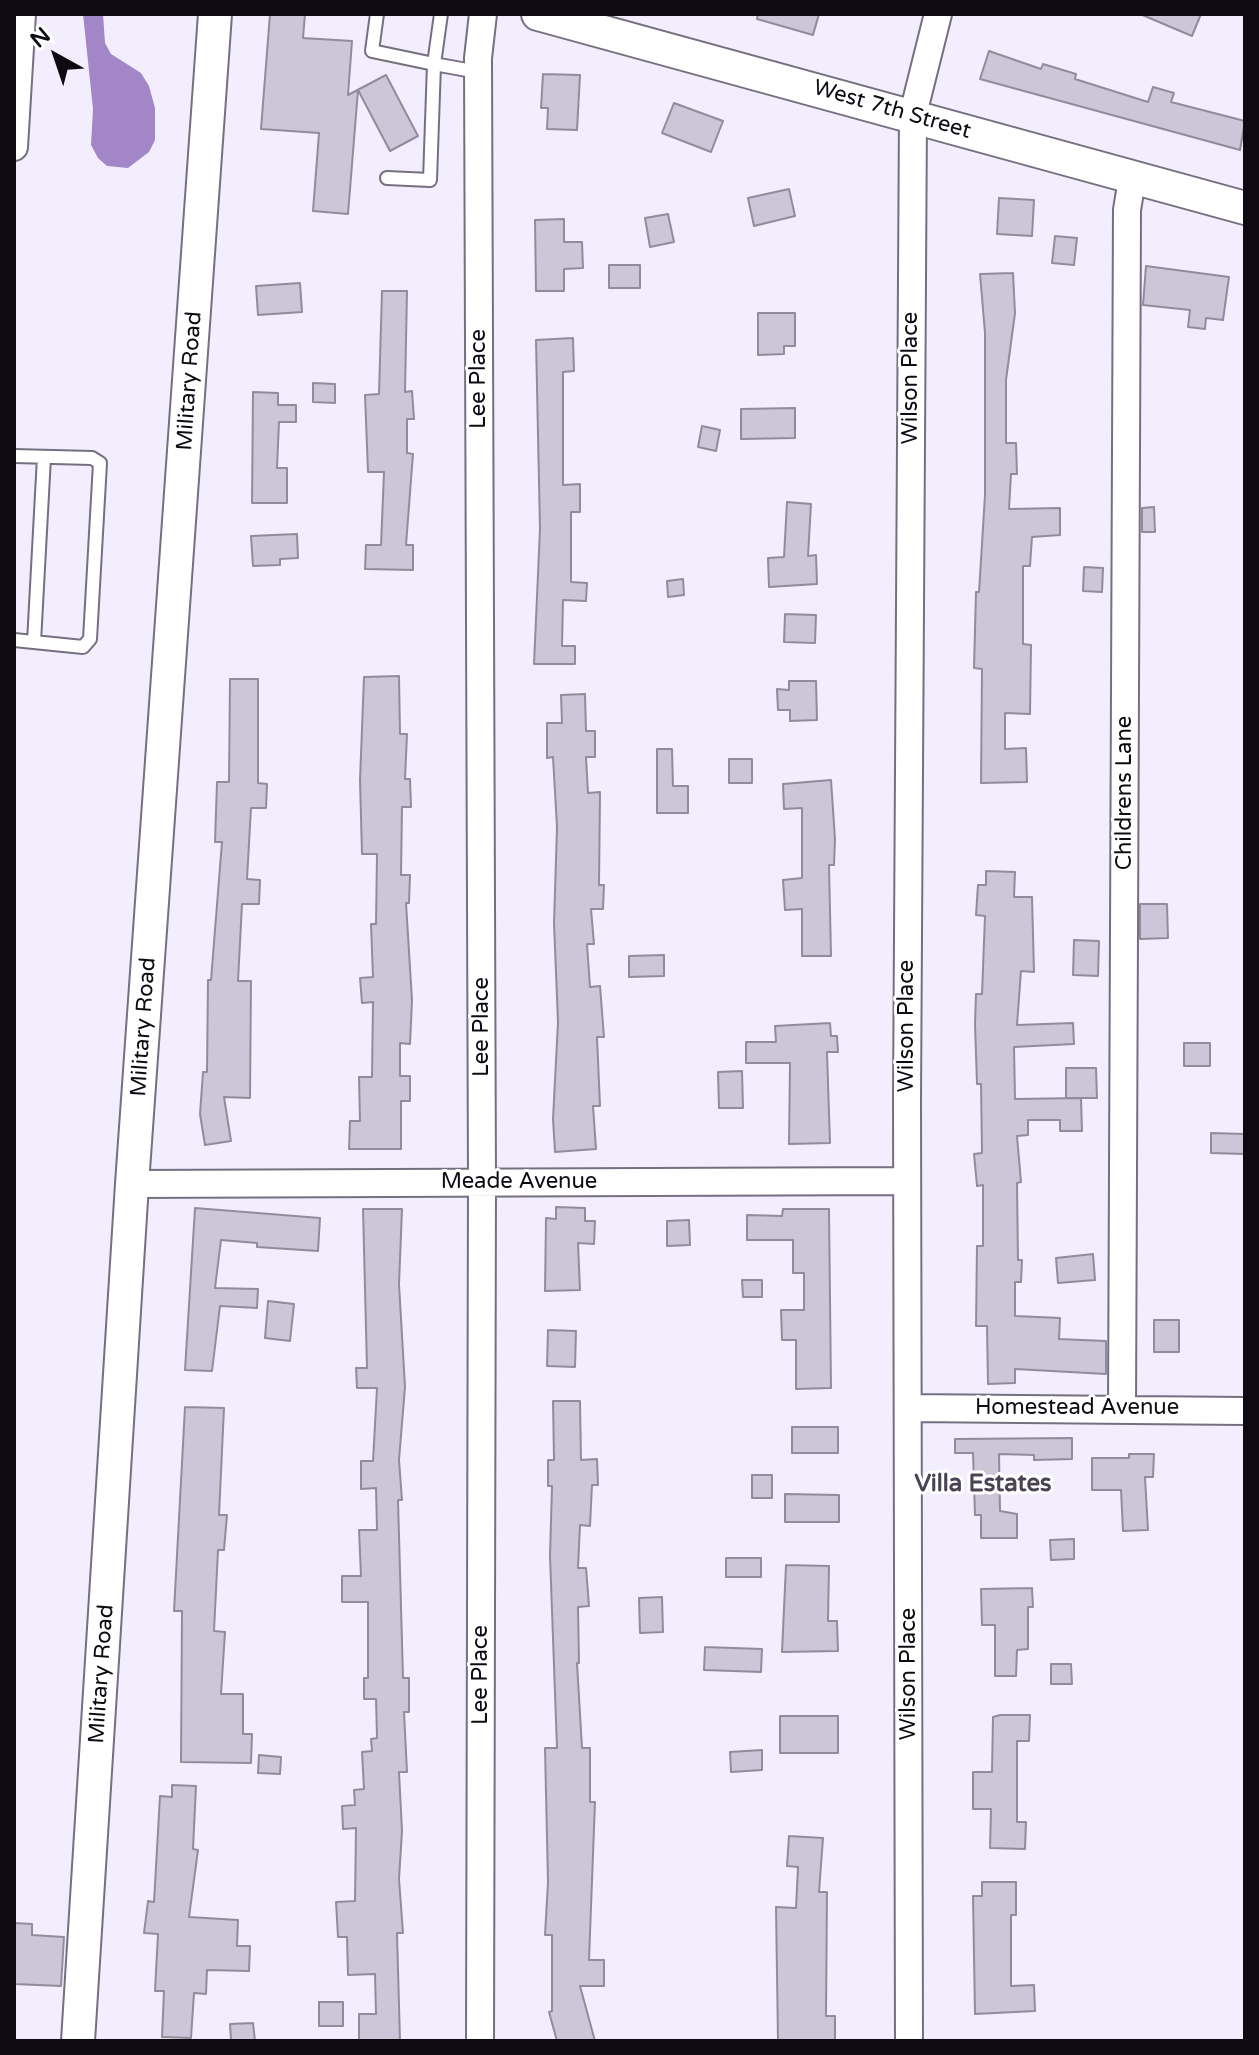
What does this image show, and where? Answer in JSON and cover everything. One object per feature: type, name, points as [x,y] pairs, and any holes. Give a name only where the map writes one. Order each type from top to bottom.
[{"type":"street","points":[[14,147],[22,14]]},
{"type":"street","name":"Military Road","points":[[78,2041],[132,1184],[215,14]]},
{"type":"street","name":"Lee Place","points":[[480,2041],[482,1183],[478,72],[483,14]]},
{"type":"street","name":"West 7th Street","points":[[538,14],[913,114],[1132,179],[1245,208]]},
{"type":"street","name":"Wilson Place","points":[[909,2041],[906,1181],[913,114],[938,14]]},
{"type":"street","name":"Childrens Lane","points":[[1122,1407],[1127,210],[1132,179]]},
{"type":"street","name":"Meade Avenue","points":[[132,1184],[906,1181]]},
{"type":"street","name":"Homestead Avenue","points":[[909,1408],[1122,1407],[1245,1411]]},
{"type":"lane","points":[[377,14],[372,51],[478,72]]},
{"type":"lane","points":[[387,178],[430,180],[434,64],[441,14]]},
{"type":"lane","points":[[14,456],[92,458],[100,463],[90,639],[83,647],[14,640]]},
{"type":"lane","points":[[34,642],[44,457]]},
{"type":"shaded area","points":[[83,14],[103,14],[105,43],[111,54],[141,73],[149,86],[155,108],[155,140],[149,152],[128,168],[107,166],[91,145],[93,109]]},
{"type":"building","points":[[270,14],[305,14],[303,38],[352,41],[348,95],[386,75],[418,136],[390,151],[358,90],[348,214],[313,211],[319,133],[261,129]]},
{"type":"building","points":[[758,14],[819,14],[813,35],[757,19]]},
{"type":"building","points":[[1140,14],[1201,14],[1192,36]]},
{"type":"building","points":[[989,51],[1041,69],[1043,64],[1076,74],[1075,79],[1148,102],[1153,87],[1174,93],[1171,102],[1245,121],[1240,150],[980,79]]},
{"type":"building","points":[[543,74],[580,75],[577,130],[547,129],[548,108],[541,108]]},
{"type":"building","points":[[674,103],[723,121],[711,152],[662,133]]},
{"type":"building","points":[[789,189],[795,216],[754,226],[748,198]]},
{"type":"building","points":[[999,198],[1034,200],[1032,236],[997,234]]},
{"type":"building","points":[[668,214],[674,242],[650,247],[645,218]]},
{"type":"building","points":[[564,219],[564,242],[582,242],[583,268],[564,269],[564,291],[536,291],[535,220]]},
{"type":"building","points":[[1055,236],[1077,238],[1074,265],[1052,263]]},
{"type":"building","points":[[609,265],[640,265],[640,288],[609,288]]},
{"type":"building","points":[[1146,266],[1229,277],[1223,320],[1206,318],[1205,329],[1188,327],[1190,310],[1143,305]]},
{"type":"building","points":[[1013,273],[1015,313],[1006,380],[1006,443],[1016,443],[1017,474],[1011,474],[1009,509],[1060,508],[1060,535],[1032,537],[1030,566],[1023,566],[1023,644],[1031,645],[1030,714],[1005,713],[1005,749],[1026,748],[1027,782],[981,783],[982,669],[974,668],[976,592],[979,592],[985,495],[985,333],[980,274]]},
{"type":"building","points":[[300,283],[302,312],[258,315],[256,286]]},
{"type":"building","points":[[382,291],[407,291],[405,392],[412,391],[414,419],[407,419],[407,453],[413,454],[406,545],[413,545],[413,570],[365,569],[366,545],[381,545],[384,472],[368,472],[365,395],[379,394]]},
{"type":"building","points":[[758,313],[795,313],[795,346],[784,346],[784,354],[758,355]]},
{"type":"building","points":[[573,338],[574,371],[563,372],[563,485],[580,484],[580,512],[571,512],[571,582],[587,583],[586,601],[563,600],[562,646],[575,646],[575,664],[534,664],[540,529],[536,340]]},
{"type":"building","points":[[313,383],[335,384],[335,403],[313,402]]},
{"type":"building","points":[[253,392],[278,393],[278,405],[296,405],[296,422],[279,422],[277,468],[287,468],[287,503],[252,503]]},
{"type":"building","points":[[795,408],[795,438],[741,439],[741,409]]},
{"type":"building","points":[[702,426],[720,430],[716,451],[698,447]]},
{"type":"building","points":[[787,502],[811,504],[808,556],[816,555],[817,584],[769,587],[768,558],[784,557]]},
{"type":"building","points":[[1154,507],[1155,532],[1142,532],[1142,508]]},
{"type":"building","points":[[297,534],[298,558],[280,559],[280,565],[253,566],[251,536]]},
{"type":"building","points":[[1084,567],[1103,568],[1102,592],[1083,591]]},
{"type":"building","points":[[683,579],[684,595],[668,597],[667,581]]},
{"type":"building","points":[[785,614],[816,615],[815,643],[784,642]]},
{"type":"building","points":[[399,676],[400,734],[407,734],[405,779],[410,779],[411,807],[402,807],[401,875],[410,875],[409,903],[406,903],[412,1000],[410,1044],[400,1043],[400,1076],[410,1076],[410,1101],[401,1101],[401,1149],[349,1149],[350,1121],[360,1121],[359,1077],[372,1077],[373,1002],[362,1003],[360,978],[373,977],[371,924],[376,924],[377,854],[362,854],[360,780],[364,677]]},
{"type":"building","points":[[230,679],[258,679],[258,783],[267,784],[266,808],[251,808],[247,879],[260,880],[259,904],[242,904],[238,981],[251,981],[250,1098],[224,1097],[231,1141],[205,1145],[200,1114],[203,1072],[207,1072],[208,980],[211,980],[222,842],[215,842],[217,782],[229,782]]},
{"type":"building","points":[[789,681],[816,681],[817,720],[790,721],[790,710],[778,710],[777,689],[789,690]]},
{"type":"building","points":[[585,694],[586,731],[595,731],[595,757],[586,757],[588,793],[600,792],[599,885],[604,885],[603,909],[591,909],[594,944],[587,944],[590,987],[600,986],[604,1037],[597,1037],[600,1106],[593,1106],[596,1149],[555,1152],[553,1119],[558,1022],[554,923],[557,827],[553,757],[547,758],[547,723],[562,723],[561,695]]},
{"type":"building","points":[[657,749],[672,749],[673,786],[688,786],[688,813],[657,813]]},
{"type":"building","points":[[729,759],[752,759],[752,783],[729,783]]},
{"type":"building","points":[[831,780],[835,839],[834,865],[829,865],[831,956],[802,956],[802,909],[785,910],[783,880],[802,878],[802,808],[784,809],[783,784]]},
{"type":"building","points":[[986,871],[1015,872],[1014,897],[1032,897],[1034,972],[1021,971],[1017,1025],[1073,1023],[1074,1044],[1014,1047],[1015,1099],[1081,1098],[1082,1131],[1060,1131],[1060,1120],[1028,1120],[1028,1135],[1017,1136],[1021,1182],[1017,1183],[1018,1260],[1022,1260],[1021,1282],[1015,1282],[1015,1316],[1060,1318],[1059,1339],[1106,1341],[1106,1374],[1015,1369],[1015,1383],[988,1384],[987,1326],[976,1326],[977,1246],[983,1246],[983,1185],[977,1186],[974,1154],[982,1153],[981,1084],[977,1084],[975,1024],[976,994],[982,994],[985,916],[976,915],[978,885],[986,885]]},
{"type":"building","points":[[1140,904],[1167,904],[1168,938],[1140,939]]},
{"type":"building","points":[[1074,940],[1099,941],[1098,976],[1073,975]]},
{"type":"building","points":[[664,955],[664,976],[629,977],[629,956]]},
{"type":"building","points":[[830,1023],[831,1036],[837,1036],[838,1052],[827,1052],[830,1143],[789,1144],[790,1063],[746,1063],[746,1042],[776,1042],[775,1026]]},
{"type":"building","points":[[1184,1043],[1210,1043],[1210,1066],[1184,1066]]},
{"type":"building","points":[[1066,1068],[1096,1068],[1097,1098],[1066,1098]]},
{"type":"building","points":[[742,1071],[743,1108],[719,1108],[718,1072]]},
{"type":"building","points":[[1211,1133],[1245,1134],[1245,1154],[1211,1153]]},
{"type":"building","points":[[556,1207],[585,1208],[585,1221],[595,1221],[594,1244],[578,1243],[580,1290],[545,1291],[546,1218],[556,1219]]},
{"type":"building","points":[[195,1208],[320,1218],[318,1251],[257,1247],[257,1243],[221,1240],[215,1288],[258,1289],[257,1308],[220,1306],[212,1371],[185,1370]]},
{"type":"building","points":[[363,1209],[402,1209],[399,1284],[405,1387],[399,1460],[402,1500],[398,1500],[403,1678],[409,1678],[409,1712],[404,1712],[407,1772],[399,1772],[402,1831],[399,1879],[403,1933],[397,1933],[400,2041],[359,2041],[359,2014],[376,2014],[375,1974],[348,1975],[347,1937],[338,1937],[336,1902],[355,1901],[356,1828],[343,1829],[342,1806],[355,1805],[354,1790],[364,1789],[362,1752],[372,1751],[371,1739],[377,1738],[376,1699],[364,1699],[364,1678],[368,1678],[368,1602],[342,1602],[342,1576],[361,1576],[359,1530],[377,1530],[376,1488],[361,1489],[361,1461],[373,1461],[377,1388],[357,1388],[356,1368],[367,1368]]},
{"type":"building","points":[[783,1209],[829,1209],[831,1388],[796,1389],[796,1340],[782,1340],[781,1310],[804,1310],[804,1273],[793,1273],[793,1240],[747,1240],[747,1215],[782,1216]]},
{"type":"building","points":[[689,1220],[690,1245],[667,1246],[667,1221]]},
{"type":"building","points":[[1093,1254],[1095,1280],[1058,1283],[1056,1258]]},
{"type":"building","points":[[742,1280],[762,1280],[762,1297],[743,1297]]},
{"type":"building","points":[[268,1301],[294,1304],[290,1341],[265,1338]]},
{"type":"building","points":[[1154,1320],[1179,1320],[1179,1352],[1154,1352]]},
{"type":"building","points":[[548,1330],[576,1331],[575,1367],[547,1366]]},
{"type":"building","points":[[553,1401],[580,1401],[581,1460],[597,1459],[598,1485],[592,1485],[590,1526],[580,1525],[578,1568],[586,1568],[589,1606],[578,1607],[577,1663],[582,1748],[590,1748],[590,1802],[595,1802],[589,1960],[604,1960],[604,1986],[580,1986],[595,2041],[557,2041],[549,2012],[552,2011],[552,1935],[545,1935],[548,1882],[545,1748],[557,1748],[550,1556],[552,1486],[548,1486],[548,1460],[554,1460]]},
{"type":"building","points":[[185,1407],[224,1408],[219,1515],[227,1515],[224,1550],[218,1550],[214,1631],[225,1632],[221,1694],[243,1694],[243,1734],[252,1734],[251,1763],[181,1762],[182,1611],[174,1611]]},
{"type":"building","points":[[792,1427],[838,1427],[838,1453],[792,1453]]},
{"type":"building","points":[[1072,1438],[1072,1459],[1034,1460],[1034,1455],[999,1454],[1000,1511],[1017,1514],[1017,1538],[981,1538],[981,1515],[975,1515],[973,1453],[955,1453],[955,1439]]},
{"type":"building","points":[[1129,1454],[1154,1454],[1153,1477],[1145,1477],[1148,1530],[1123,1531],[1121,1490],[1092,1490],[1092,1458],[1129,1458]]},
{"type":"building","points":[[752,1475],[772,1475],[772,1498],[752,1498]]},
{"type":"building","points":[[785,1494],[839,1495],[839,1522],[785,1522]]},
{"type":"building","points":[[1074,1539],[1074,1559],[1051,1560],[1050,1540]]},
{"type":"building","points":[[726,1558],[761,1558],[761,1577],[726,1577]]},
{"type":"building","points":[[786,1565],[829,1566],[828,1621],[837,1621],[838,1651],[782,1652]]},
{"type":"building","points":[[1032,1588],[1033,1607],[1028,1607],[1028,1649],[1017,1650],[1016,1676],[995,1676],[995,1625],[982,1625],[981,1589]]},
{"type":"building","points":[[662,1597],[663,1632],[640,1633],[639,1598]]},
{"type":"building","points":[[705,1647],[762,1649],[761,1672],[704,1670]]},
{"type":"building","points":[[1051,1664],[1071,1664],[1072,1684],[1051,1684]]},
{"type":"building","points":[[1030,1715],[1029,1741],[1017,1741],[1017,1822],[1026,1822],[1025,1849],[990,1848],[991,1809],[973,1809],[973,1772],[992,1772],[993,1717]]},
{"type":"building","points":[[780,1716],[838,1716],[838,1753],[780,1753]]},
{"type":"building","points":[[762,1750],[762,1770],[731,1772],[730,1752]]},
{"type":"building","points":[[259,1755],[281,1757],[280,1774],[258,1773]]},
{"type":"building","points":[[172,1785],[196,1786],[193,1849],[198,1850],[189,1917],[238,1920],[237,1946],[250,1946],[249,1971],[207,1970],[206,1994],[194,1993],[191,2038],[162,2037],[164,1991],[155,1991],[158,1934],[144,1933],[148,1901],[154,1902],[160,1796],[172,1797]]},
{"type":"building","points":[[789,1836],[823,1838],[819,1892],[827,1892],[826,2016],[835,2016],[835,2041],[778,2041],[776,1907],[796,1908],[798,1867],[787,1866]]},
{"type":"building","points":[[982,1882],[1016,1882],[1016,1915],[1011,1915],[1011,1986],[1034,1985],[1035,2011],[975,2014],[973,1896],[982,1896]]},
{"type":"building","points":[[14,1923],[32,1924],[32,1935],[64,1937],[61,1986],[14,1984]]},
{"type":"building","points":[[319,2002],[343,2002],[343,2026],[319,2026]]},
{"type":"building","points":[[253,2023],[255,2041],[231,2041],[230,2024]]},
{"type":"district","name":"Villa Estates","points":[[983,1485]]}]
